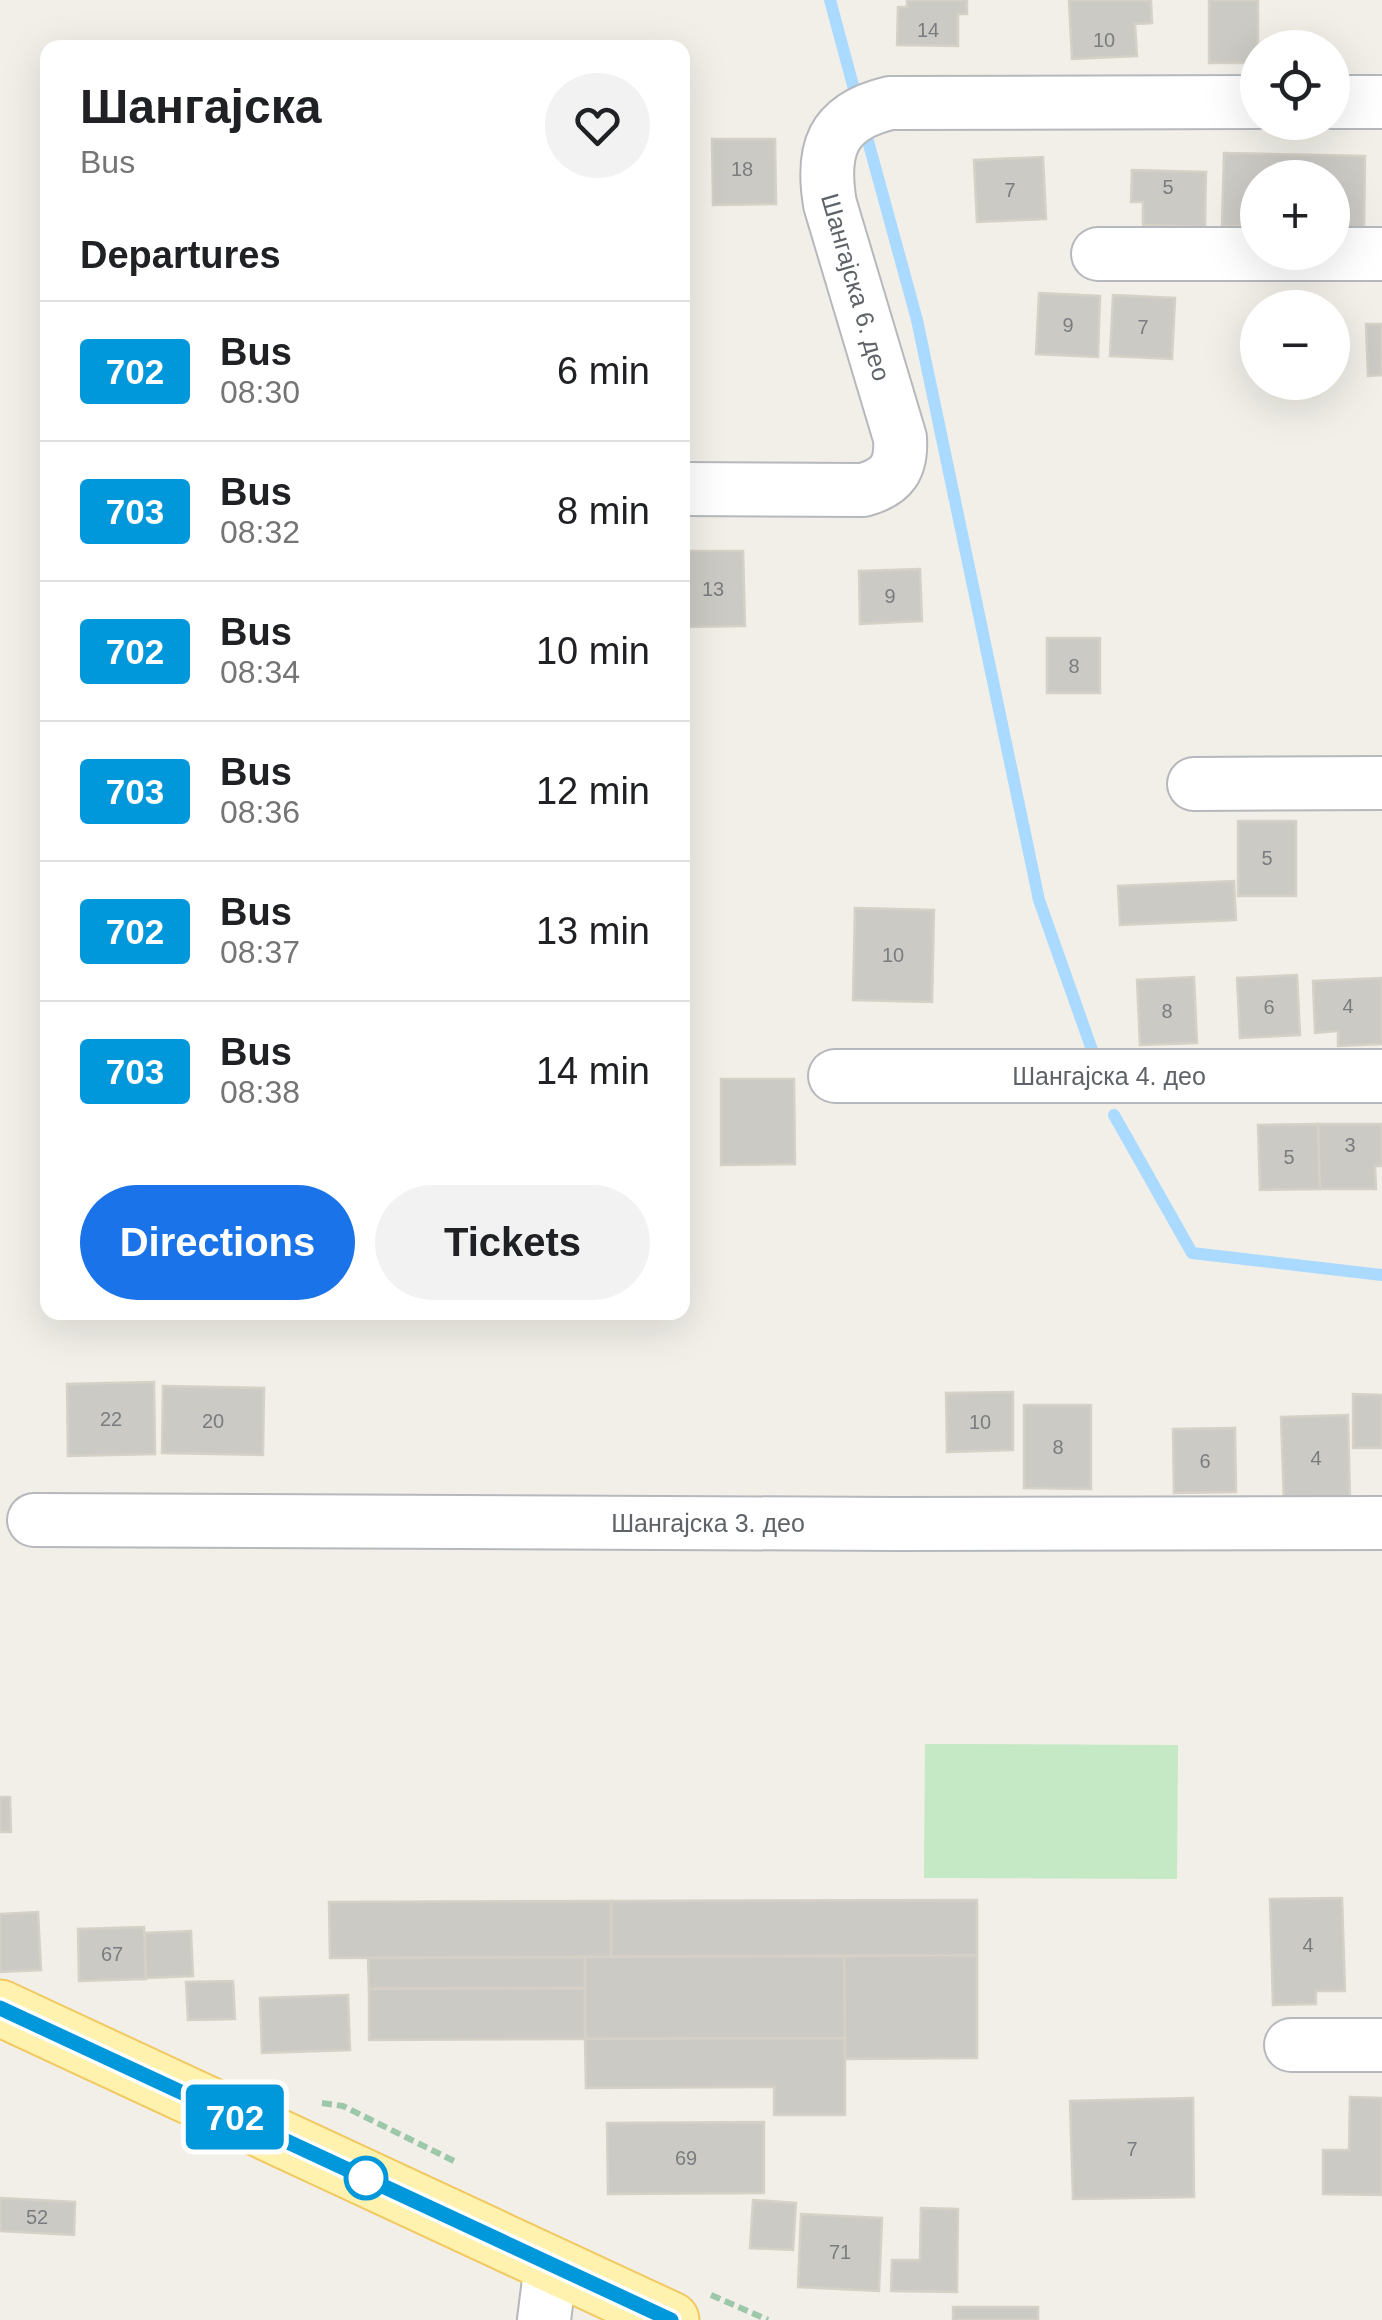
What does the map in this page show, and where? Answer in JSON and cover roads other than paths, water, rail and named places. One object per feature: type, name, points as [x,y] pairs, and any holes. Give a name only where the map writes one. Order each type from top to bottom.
[{"type":"main road","points":[[0,2008],[670,2320]]},
{"type":"street","name":"Шангајска 6. део","points":[[690,489],[864,490],[878,486],[897,466],[900,438],[830,204],[826,178],[833,140],[843,126],[866,109],[890,103],[1240,102]]},
{"type":"street","points":[[1350,102],[1382,102]]},
{"type":"street","points":[[1098,254],[1382,254]]},
{"type":"street","points":[[1194,784],[1382,783]]},
{"type":"street","name":"Шангајска 4. део","points":[[835,1076],[1382,1076]]},
{"type":"street","name":"Шангајска 3. део","points":[[34,1520],[1382,1522]]},
{"type":"street","points":[[1290,2045],[1382,2046]]},
{"type":"street","points":[[544,2320],[551,2264]]},
{"type":"waterway","points":[[830,0],[858,104]]},
{"type":"waterway","points":[[868,141],[917,320],[1039,900],[1097,1064]]},
{"type":"waterway","points":[[1114,1115],[1192,1253],[1382,1275]]}]
